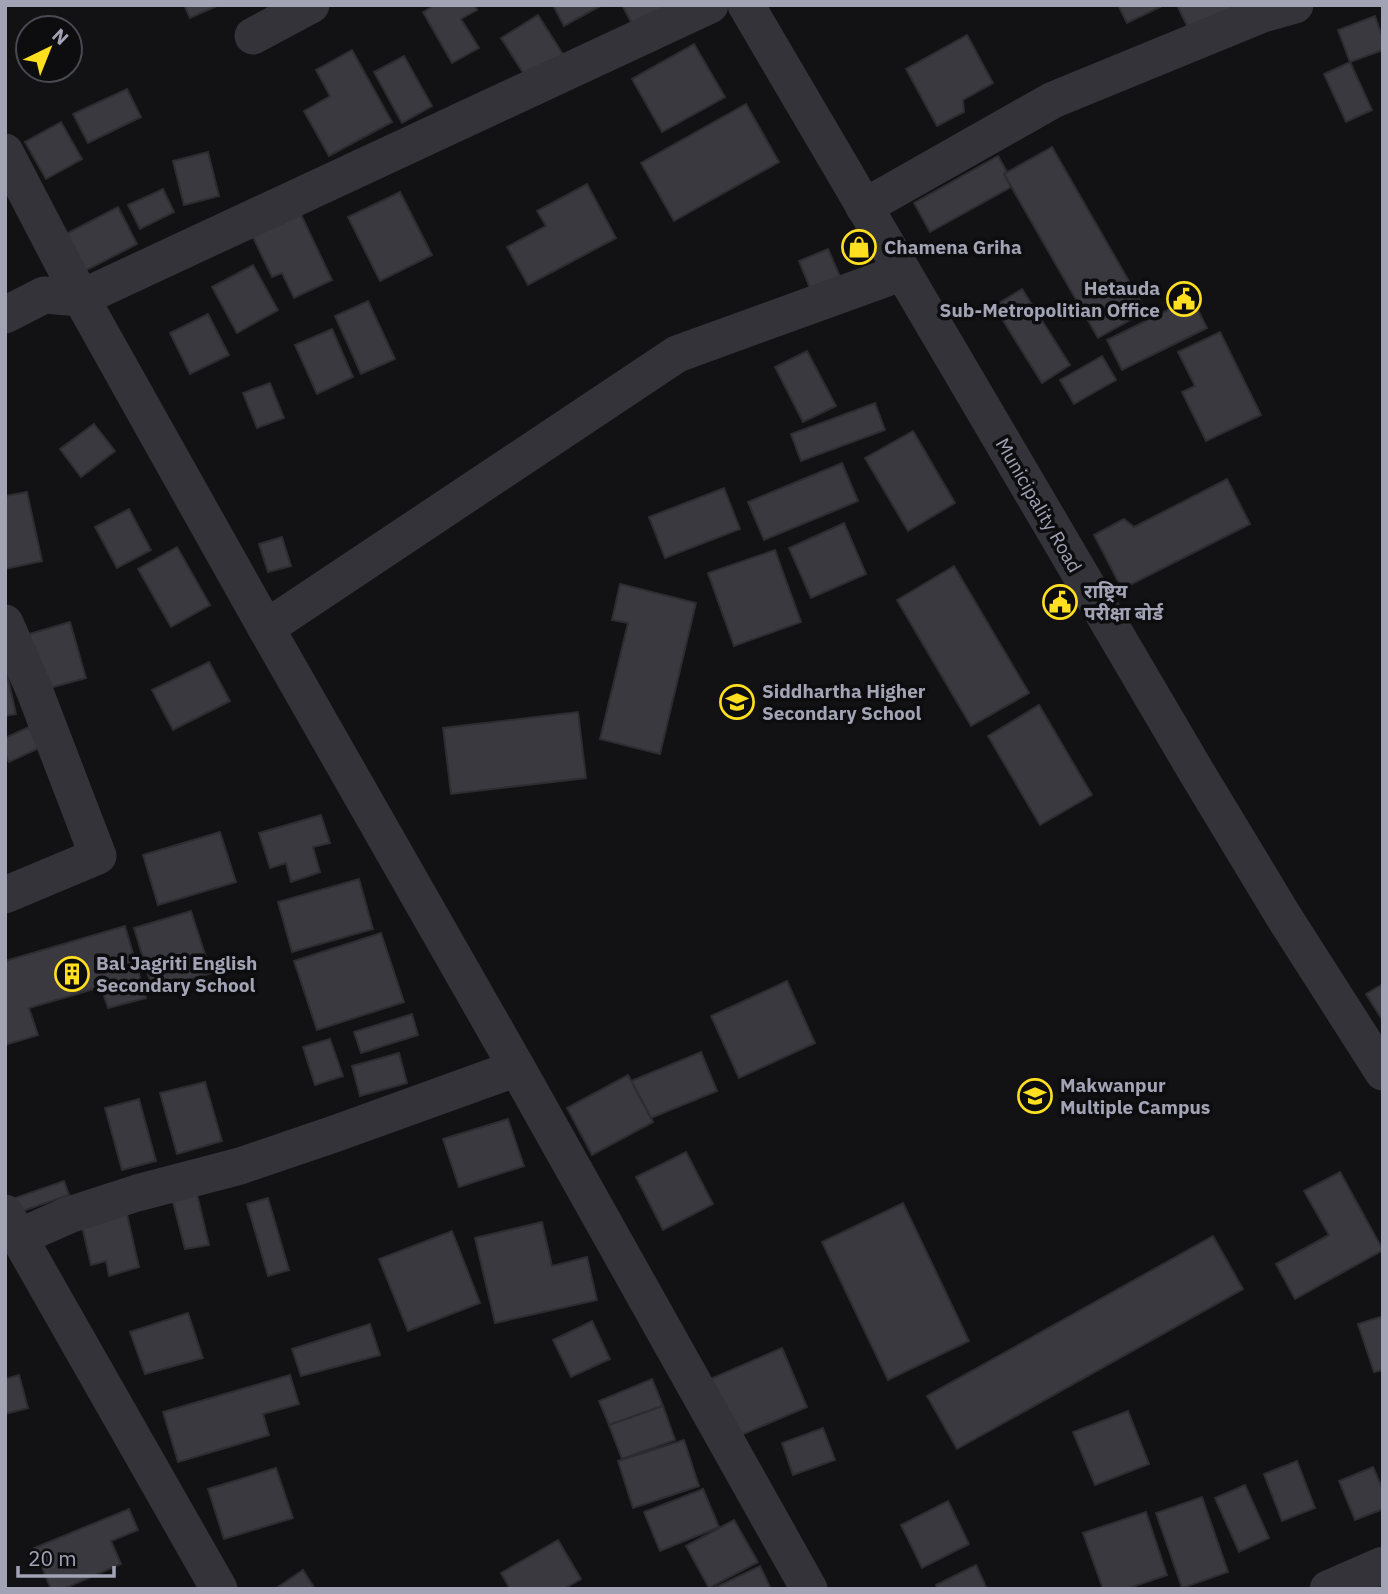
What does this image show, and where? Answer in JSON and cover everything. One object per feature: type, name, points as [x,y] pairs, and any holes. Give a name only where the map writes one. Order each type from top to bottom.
[{"type":"street","points":[[253,36],[310,5]]},
{"type":"street","points":[[5,315],[44,295],[81,298],[710,5]]},
{"type":"street","name":"Municipality Road","points":[[746,5],[1210,795],[1383,1072]]},
{"type":"street","points":[[864,207],[1053,100],[1263,15],[1295,5]]},
{"type":"street","points":[[5,152],[81,298],[809,1589]]},
{"type":"street","points":[[266,628],[677,354],[903,272]]},
{"type":"street","points":[[5,623],[35,692],[98,856],[5,895]]},
{"type":"street","points":[[219,1589],[12,1225],[69,1215],[137,1193],[240,1166],[517,1068]]},
{"type":"street","points":[[1328,1589],[1383,1565]]},
{"type":"building","points":[[184,5],[219,5],[190,18]]},
{"type":"building","points":[[435,5],[474,5],[477,10],[461,19],[479,48],[452,63],[423,12]]},
{"type":"building","points":[[553,5],[602,5],[564,26]]},
{"type":"building","points":[[622,5],[675,5],[641,41]]},
{"type":"building","points":[[1118,5],[1159,5],[1160,7],[1127,23]]},
{"type":"building","points":[[1177,5],[1237,5],[1190,32]]},
{"type":"building","points":[[538,15],[571,67],[534,90],[501,38]]},
{"type":"building","points":[[1375,16],[1383,39],[1383,50],[1350,62],[1338,30]]},
{"type":"building","points":[[967,35],[993,83],[963,100],[964,112],[937,126],[906,69]]},
{"type":"building","points":[[694,44],[725,97],[662,132],[632,79]]},
{"type":"building","points":[[352,50],[392,122],[329,156],[304,111],[330,96],[316,70]]},
{"type":"building","points":[[404,56],[432,106],[402,123],[374,72]]},
{"type":"building","points":[[1350,62],[1372,110],[1346,122],[1324,74]]},
{"type":"building","points":[[127,89],[141,117],[88,143],[73,114]]},
{"type":"building","points":[[746,104],[779,162],[674,221],[641,163]]},
{"type":"building","points":[[61,122],[82,159],[46,179],[25,142]]},
{"type":"building","points":[[1052,147],[1146,311],[1098,338],[1004,174]]},
{"type":"building","points":[[208,152],[219,196],[184,205],[173,161]]},
{"type":"building","points":[[998,156],[1007,172],[1004,174],[1011,187],[930,232],[914,203]]},
{"type":"building","points":[[587,184],[616,238],[528,285],[507,247],[546,226],[537,211]]},
{"type":"building","points":[[163,189],[174,212],[140,229],[128,205]]},
{"type":"building","points":[[400,192],[432,255],[380,281],[348,217]]},
{"type":"building","points":[[296,204],[332,280],[294,298],[282,273],[272,277],[248,227]]},
{"type":"building","points":[[118,207],[137,244],[81,273],[62,236]]},
{"type":"building","points":[[828,249],[842,281],[812,293],[799,261]]},
{"type":"building","points":[[253,265],[278,310],[237,333],[212,287]]},
{"type":"building","points":[[1022,289],[1070,365],[1042,383],[994,306]]},
{"type":"building","points":[[1192,298],[1207,328],[1122,370],[1107,340]]},
{"type":"building","points":[[368,301],[395,359],[361,374],[335,316]]},
{"type":"building","points":[[208,314],[229,355],[190,374],[170,333]]},
{"type":"building","points":[[332,329],[353,377],[317,394],[295,345]]},
{"type":"building","points":[[1220,332],[1261,415],[1206,441],[1182,392],[1195,386],[1178,352]]},
{"type":"building","points":[[807,351],[836,406],[803,422],[775,367]]},
{"type":"building","points":[[1102,356],[1116,380],[1074,404],[1060,380]]},
{"type":"building","points":[[270,383],[284,418],[257,428],[243,393]]},
{"type":"building","points":[[875,403],[885,430],[801,461],[791,434]]},
{"type":"building","points":[[94,424],[115,451],[81,477],[60,449]]},
{"type":"building","points":[[913,431],[955,503],[908,531],[865,458]]},
{"type":"building","points":[[842,463],[858,501],[764,540],[748,502]]},
{"type":"building","points":[[1227,479],[1250,524],[1122,589],[1094,535],[1124,519],[1134,527]]},
{"type":"building","points":[[724,488],[740,529],[665,558],[649,517]]},
{"type":"building","points":[[27,492],[42,561],[5,569],[5,496]]},
{"type":"building","points":[[129,509],[151,550],[117,568],[95,527]]},
{"type":"building","points":[[844,523],[866,574],[811,598],[789,548]]},
{"type":"building","points":[[282,537],[291,566],[268,572],[259,544]]},
{"type":"building","points":[[177,547],[210,605],[171,627],[138,569]]},
{"type":"building","points":[[775,550],[801,622],[734,646],[708,573]]},
{"type":"building","points":[[954,566],[1029,693],[971,726],[897,600]]},
{"type":"building","points":[[620,584],[696,603],[660,754],[600,739],[628,623],[612,620]]},
{"type":"building","points":[[70,622],[86,678],[35,692],[19,637]]},
{"type":"building","points":[[209,662],[230,701],[173,730],[152,690]]},
{"type":"building","points":[[5,665],[16,714],[5,716]]},
{"type":"building","points":[[1039,705],[1092,795],[1040,825],[988,736]]},
{"type":"building","points":[[578,712],[586,778],[451,794],[443,728]]},
{"type":"building","points":[[29,727],[39,748],[9,762],[5,754],[5,738]]},
{"type":"building","points":[[321,815],[330,843],[313,847],[320,872],[291,882],[286,863],[270,868],[259,833]]},
{"type":"building","points":[[220,832],[236,882],[158,905],[143,855]]},
{"type":"building","points":[[359,879],[373,929],[292,952],[278,902]]},
{"type":"building","points":[[191,911],[211,973],[153,991],[134,928]]},
{"type":"building","name":"Bal Jagriti English Secondary School","points":[[125,926],[146,998],[108,1008],[101,987],[29,1008],[38,1035],[5,1045],[5,961]]},
{"type":"building","points":[[381,933],[404,1002],[317,1030],[294,961]]},
{"type":"building","points":[[787,981],[815,1043],[739,1078],[711,1016]]},
{"type":"building","points":[[1383,984],[1383,1021],[1366,994]]},
{"type":"building","points":[[412,1014],[418,1035],[361,1053],[354,1032]]},
{"type":"building","points":[[330,1039],[343,1076],[315,1085],[303,1047]]},
{"type":"building","points":[[701,1052],[717,1091],[651,1118],[631,1081]]},
{"type":"building","points":[[399,1053],[407,1083],[360,1096],[352,1066]]},
{"type":"building","points":[[628,1075],[653,1122],[592,1155],[567,1108]]},
{"type":"building","points":[[205,1082],[222,1141],[177,1154],[160,1093]]},
{"type":"building","points":[[139,1099],[156,1161],[122,1170],[105,1108]]},
{"type":"building","points":[[508,1119],[524,1166],[459,1187],[443,1139]]},
{"type":"building","points":[[686,1152],[713,1204],[663,1230],[636,1177]]},
{"type":"building","points":[[1340,1172],[1383,1250],[1295,1299],[1276,1264],[1329,1235],[1304,1191]]},
{"type":"building","points":[[64,1181],[69,1195],[17,1213],[12,1199]]},
{"type":"building","points":[[196,1190],[209,1245],[185,1249],[171,1194]]},
{"type":"building","points":[[268,1198],[289,1270],[268,1276],[247,1204]]},
{"type":"building","points":[[903,1203],[969,1341],[888,1380],[822,1242]]},
{"type":"building","points":[[125,1206],[139,1267],[109,1276],[106,1261],[91,1265],[80,1218]]},
{"type":"building","points":[[542,1222],[552,1266],[587,1257],[597,1300],[495,1323],[475,1238]]},
{"type":"building","points":[[452,1231],[480,1303],[408,1331],[379,1259]]},
{"type":"building","points":[[1213,1236],[1243,1289],[957,1449],[927,1396]]},
{"type":"building","points":[[188,1313],[203,1358],[145,1374],[130,1332]]},
{"type":"building","points":[[1383,1316],[1383,1370],[1374,1372],[1358,1324]]},
{"type":"building","points":[[592,1321],[610,1359],[571,1377],[553,1340]]},
{"type":"building","points":[[370,1324],[380,1355],[301,1376],[292,1349]]},
{"type":"building","points":[[782,1348],[807,1407],[734,1438],[708,1380]]},
{"type":"building","points":[[19,1375],[28,1408],[5,1414],[5,1379]]},
{"type":"building","points":[[290,1375],[299,1404],[263,1414],[269,1435],[178,1462],[163,1412]]},
{"type":"building","points":[[652,1379],[663,1406],[609,1425],[599,1401]]},
{"type":"building","points":[[663,1406],[675,1440],[622,1459],[609,1425]]},
{"type":"building","points":[[1128,1411],[1149,1464],[1095,1485],[1073,1432]]},
{"type":"building","points":[[823,1428],[835,1460],[793,1475],[782,1443]]},
{"type":"building","points":[[684,1440],[699,1486],[633,1508],[618,1461]]},
{"type":"building","points":[[1297,1461],[1315,1508],[1282,1521],[1264,1474]]},
{"type":"building","points":[[1373,1467],[1383,1490],[1383,1509],[1355,1520],[1339,1481]]},
{"type":"building","points":[[276,1468],[293,1518],[224,1539],[208,1489]]},
{"type":"building","points":[[1245,1485],[1269,1538],[1239,1552],[1215,1498]]},
{"type":"building","points":[[703,1489],[719,1527],[660,1551],[644,1512]]},
{"type":"building","points":[[1202,1497],[1228,1572],[1182,1588],[1156,1513]]},
{"type":"building","points":[[948,1501],[969,1544],[922,1568],[901,1525]]},
{"type":"building","points":[[129,1509],[138,1530],[111,1541],[121,1564],[63,1589],[51,1589],[34,1548]]},
{"type":"building","points":[[1146,1512],[1167,1575],[1126,1589],[1103,1589],[1083,1533]]},
{"type":"building","points":[[734,1520],[758,1562],[709,1588],[686,1546]]},
{"type":"building","points":[[558,1540],[581,1579],[564,1589],[510,1589],[501,1573]]},
{"type":"building","points":[[976,1565],[987,1589],[938,1589],[936,1585]]},
{"type":"building","points":[[760,1566],[771,1589],[712,1589]]},
{"type":"building","points":[[303,1570],[315,1589],[275,1589]]},
{"type":"place","name":"Chamena Griha","points":[[859,247]]},
{"type":"place","name":"Hetauda Sub-Metropolitian Office","points":[[1184,299]]},
{"type":"place","name":"राष्ट्रिय परीक्षा बोर्ड","points":[[1060,602]]},
{"type":"place","name":"Siddhartha Higher Secondary School","points":[[737,702]]},
{"type":"place","name":"Bal Jagriti English Secondary School","points":[[72,974]]},
{"type":"place","name":"Makwanpur Multiple Campus","points":[[1035,1096]]}]
